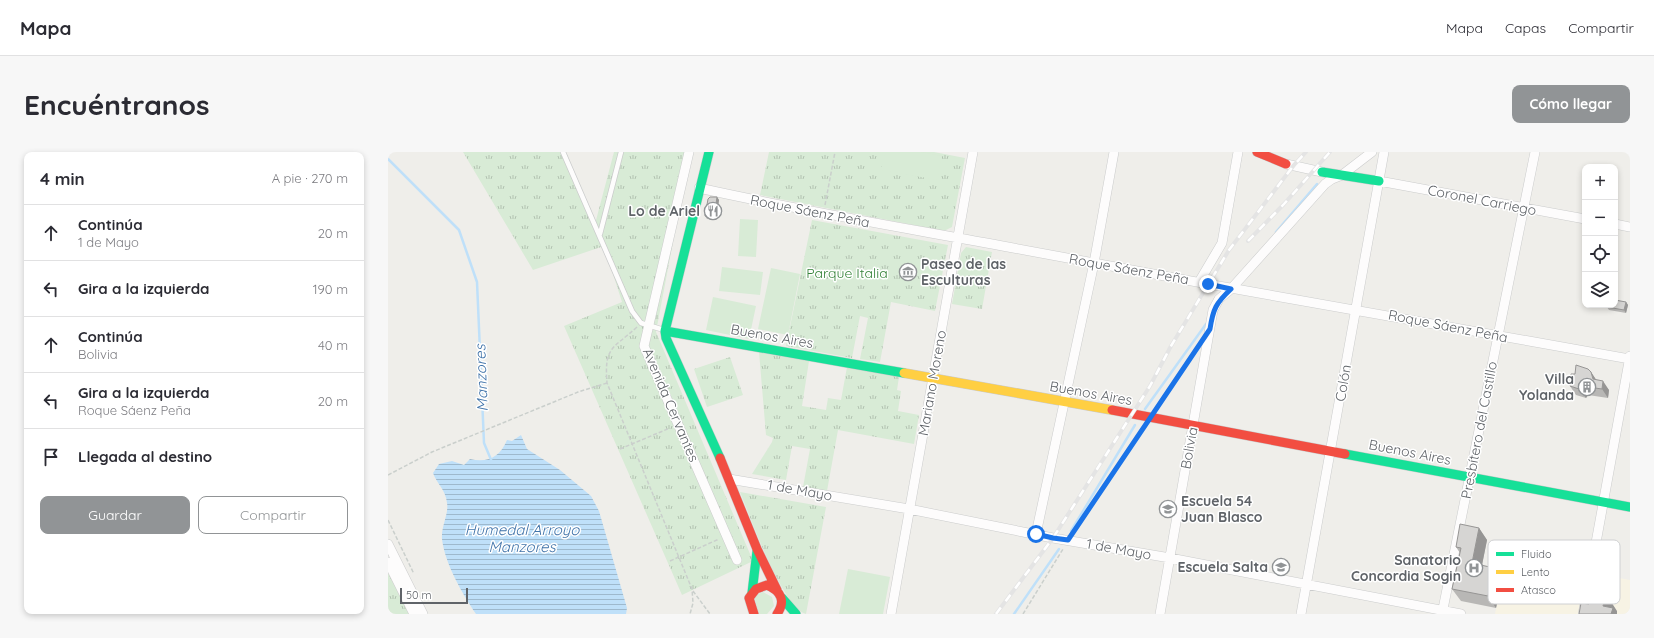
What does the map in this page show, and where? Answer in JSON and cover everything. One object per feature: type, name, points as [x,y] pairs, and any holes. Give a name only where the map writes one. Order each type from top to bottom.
[{"type":"street","name":"Avenida Cervantes","points":[[689,152],[645,325],[644,346],[737,560]]},
{"type":"street","points":[[709,152],[665,331],[666,338],[729,478],[757,549],[779,594],[782,608],[777,614]]},
{"type":"street","name":"Mariano Moreno","points":[[891,614],[973,152]]},
{"type":"street","points":[[1036,534],[1063,401],[1094,263],[1114,152]]},
{"type":"street","points":[[1199,282],[1223,238],[1238,152]]},
{"type":"street","points":[[1257,152],[1286,164],[1322,172],[1379,181]]},
{"type":"street","name":"Bolivia","points":[[1160,614],[1213,310],[1219,299],[1231,289],[1325,184],[1342,175],[1372,152]]},
{"type":"street","name":"Colón","points":[[1301,614],[1384,152]]},
{"type":"street","name":"Presbítero del Castillo","points":[[1443,612],[1471,479],[1522,208],[1535,152]]},
{"type":"street","name":"Coronel Carriego","points":[[1379,181],[1582,218]]},
{"type":"street","name":"Roque Sáenz Peña","points":[[699,188],[824,215],[1231,289],[1356,309],[1497,336],[1630,358]]},
{"type":"street","points":[[1618,225],[1630,227]]},
{"type":"street","name":"Buenos Aires","points":[[665,331],[1063,401],[1630,508]]},
{"type":"street","points":[[1596,540],[1630,358]]},
{"type":"street","name":"1 de Mayo","points":[[729,478],[909,509],[1053,538],[1170,558],[1443,612],[1461,614]]},
{"type":"street","points":[[388,544],[423,614]]},
{"type":"street","points":[[754,614],[750,609],[757,549]]},
{"type":"street","points":[[388,562],[414,614]]},
{"type":"street","points":[[742,614],[751,595],[756,589],[767,585],[779,594],[796,614]]},
{"type":"street","points":[[1583,614],[1585,604]]},
{"type":"lane","points":[[563,152],[600,234],[632,311],[645,325],[665,331]]},
{"type":"lane","points":[[600,234],[621,152]]},
{"type":"path","points":[[824,215],[835,152]]},
{"type":"path","points":[[645,325],[617,341],[607,358],[607,383],[692,589],[710,614]]},
{"type":"path","points":[[1023,614],[1068,540],[1201,342]]},
{"type":"path","points":[[388,476],[432,452],[578,392],[607,383]]},
{"type":"path","points":[[620,449],[678,425]]},
{"type":"path","points":[[388,520],[417,580]]},
{"type":"path","points":[[670,561],[727,536]]},
{"type":"path","points":[[690,614],[693,603],[692,589]]},
{"type":"shaded area","points":[[1620,578],[1630,580],[1630,614],[1495,614],[1497,604],[1620,604]]},
{"type":"green space","points":[[463,152],[560,152],[601,239],[595,224],[614,152],[690,152],[656,332],[753,561],[682,595],[564,326],[622,302],[604,246],[533,270]]},
{"type":"green space","points":[[769,152],[934,152],[965,158],[952,227],[944,231],[760,195]]},
{"type":"green space","points":[[885,152],[921,152],[942,156],[938,180],[881,170]]},
{"type":"green space","points":[[740,219],[758,220],[756,257],[738,256]]},
{"type":"green space","name":"Parque Italia","points":[[812,220],[948,245],[935,311],[891,302],[880,362],[860,359],[868,318],[860,316],[852,358],[786,346]]},
{"type":"green space","points":[[966,247],[992,252],[982,309],[952,304],[961,253]]},
{"type":"green space","points":[[722,267],[763,272],[760,295],[719,291]]},
{"type":"green space","points":[[771,268],[800,274],[788,335],[758,329]]},
{"type":"green space","points":[[713,297],[756,306],[749,339],[706,330]]},
{"type":"green space","points":[[759,352],[809,361],[802,406],[826,410],[828,398],[841,400],[847,367],[899,377],[897,390],[901,391],[898,411],[919,415],[914,444],[838,430],[827,491],[803,487],[810,449],[792,446],[786,480],[752,474],[773,438],[766,435]]},
{"type":"green space","points":[[730,357],[743,395],[707,407],[694,369]]},
{"type":"green space","points":[[740,492],[826,507],[806,614],[797,608],[787,596],[778,580],[759,540]]},
{"type":"green space","points":[[848,569],[890,577],[883,614],[839,614]]},
{"type":"green space","points":[[388,573],[409,614],[388,614]]},
{"type":"green space","points":[[763,592],[772,597],[774,606],[767,614],[759,614],[754,596]]},
{"type":"water","name":"Humedal Arroyo Manzores","points":[[521,435],[527,449],[560,470],[591,496],[599,511],[627,608],[626,614],[476,614],[465,597],[450,568],[444,549],[442,534],[447,511],[447,503],[445,494],[433,473],[439,464],[452,461],[464,465],[470,459],[482,460],[493,457],[501,451],[507,440],[512,441]]},
{"type":"building","name":"Lo de Ariel","points":[[710,197],[717,197],[714,217],[705,216],[708,199]]},
{"type":"building","points":[[1618,301],[1626,302],[1624,310],[1613,308],[1618,308]]},
{"type":"building","points":[[1576,365],[1588,369],[1591,372],[1593,379],[1603,381],[1602,389],[1581,386],[1579,389],[1570,386],[1571,374],[1575,374]]},
{"type":"building","points":[[1460,524],[1479,528],[1472,563],[1488,567],[1488,596],[1452,589],[1461,548],[1456,547]]},
{"type":"building","points":[[1581,604],[1604,604],[1603,606],[1613,608],[1611,614],[1579,614]]},
{"type":"waterway","name":"Manzores","points":[[388,159],[459,230],[477,282],[484,443],[492,462]]},
{"type":"waterway","points":[[1276,232],[1317,184]]},
{"type":"waterway","points":[[1145,409],[1206,324]]},
{"type":"waterway","points":[[1071,531],[1135,425]]},
{"type":"waterway","points":[[1014,614],[1059,549]]},
{"type":"railway","points":[[996,614],[1053,538],[1150,386],[1171,346],[1229,250],[1294,165],[1306,152]]},
{"type":"railway","points":[[1248,241],[1284,204],[1330,152]]},
{"type":"traffic: fast","points":[[709,152],[665,331],[666,338],[720,458]]},
{"type":"traffic: fast","points":[[1322,172],[1379,181]]},
{"type":"traffic: fast","points":[[665,331],[904,373]]},
{"type":"traffic: fast","points":[[1345,454],[1630,507]]},
{"type":"traffic: fast","points":[[752,593],[757,551]]},
{"type":"traffic: fast","points":[[782,598],[796,614]]},
{"type":"traffic: slow","points":[[904,373],[1112,410]]},
{"type":"traffic: jam","points":[[1257,152],[1286,164]]},
{"type":"traffic: jam","points":[[1112,410],[1345,454]]},
{"type":"traffic: jam","points":[[720,458],[757,549],[777,590]]},
{"type":"traffic: jam","points":[[754,614],[749,598],[756,589],[767,585],[776,590],[781,597],[781,605],[777,614]]},
{"type":"place","name":"Lo de Ariel","points":[[713,211]]},
{"type":"place","name":"Paseo de las Esculturas","points":[[908,272]]},
{"type":"place","name":"Villa Yolanda","points":[[1587,387]]},
{"type":"place","name":"Escuela 54 Juan Blasco","points":[[1168,509]]},
{"type":"place","name":"Escuela Salta","points":[[1281,567]]},
{"type":"place","name":"Sanatorio Concordia Sogin","points":[[1474,568]]},
{"type":"route","points":[[1036,534],[1068,540],[1210,329],[1213,310],[1219,299],[1231,289],[1208,284]]}]
